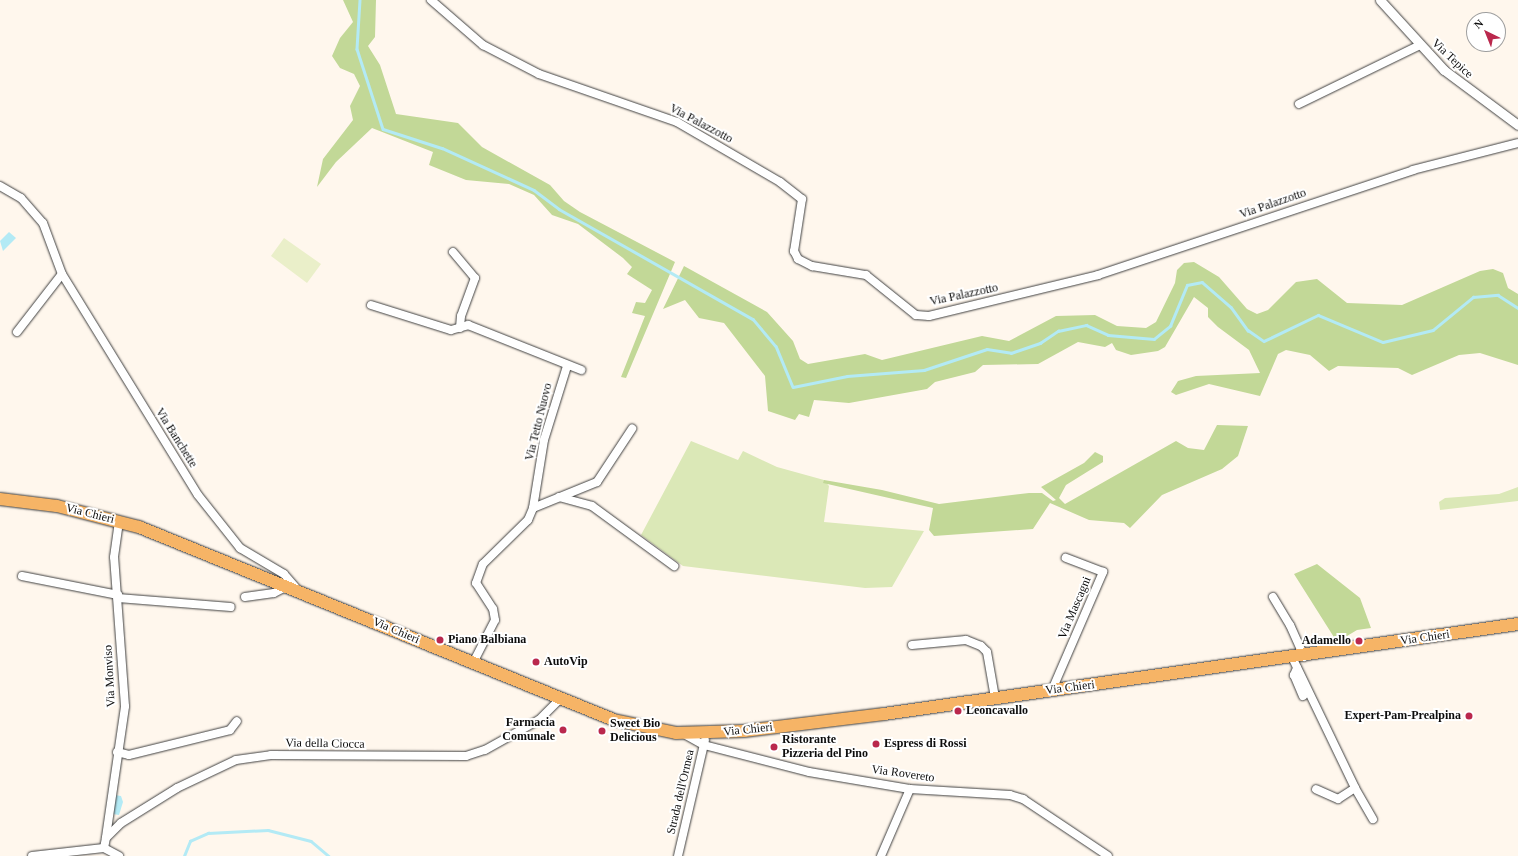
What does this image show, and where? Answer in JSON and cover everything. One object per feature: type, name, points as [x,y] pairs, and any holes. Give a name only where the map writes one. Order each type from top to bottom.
[{"type":"main road","name":"Via Chieri","points":[[0,499],[57,506],[118,521],[293,588],[614,720],[705,739],[1052,690],[1298,661],[1327,654],[1518,624]]},
{"type":"main road","name":"Via Chieri","points":[[1327,654],[1346,655],[1518,633]]},
{"type":"street","name":"Via Palazzotto","points":[[431,0],[484,45],[539,74],[677,122],[780,182],[802,199],[794,251],[798,259],[812,266],[866,275],[916,315],[929,316],[1098,275],[1413,170],[1518,142]]},
{"type":"street","name":"Via Tepice","points":[[1380,0],[1444,70],[1518,125]]},
{"type":"street","points":[[1299,104],[1420,45]]},
{"type":"street","name":"Via Banchette","points":[[0,186],[21,198],[43,223],[62,274],[198,495],[240,548],[284,574],[293,588]]},
{"type":"street","points":[[453,252],[475,278],[461,316],[460,328]]},
{"type":"street","points":[[17,332],[62,274]]},
{"type":"street","points":[[371,305],[451,330],[468,325],[547,354],[567,366],[582,370]]},
{"type":"street","name":"Via Tetto Nuovo","points":[[473,663],[495,620],[493,609],[476,583],[483,564],[528,520],[533,508],[544,440],[567,366]]},
{"type":"street","points":[[533,508],[598,482],[632,429]]},
{"type":"street","points":[[559,498],[592,506],[674,566]]},
{"type":"street","name":"Via Monviso","points":[[106,838],[117,752],[125,706],[114,557],[118,521]]},
{"type":"street","name":"Via Mascagni","points":[[1052,690],[1103,572],[1066,558]]},
{"type":"street","points":[[22,576],[118,597],[231,607]]},
{"type":"street","points":[[245,598],[293,588]]},
{"type":"street","points":[[1273,597],[1290,625],[1298,661],[1355,788],[1373,819]]},
{"type":"street","points":[[912,645],[966,640],[981,646],[987,652],[996,698]]},
{"type":"street","points":[[1298,661],[1294,675],[1303,696]]},
{"type":"street","name":"Via della Ciocca","points":[[106,838],[120,823],[177,788],[236,760],[271,755],[466,756],[485,750],[539,720],[560,699]]},
{"type":"street","points":[[117,752],[129,755],[230,730],[237,721]]},
{"type":"street","name":"Via Rovereto","points":[[705,739],[809,772],[910,789],[994,793],[1023,799],[1108,856]]},
{"type":"street","name":"Strada dell'Ormea","points":[[678,856],[705,739]]},
{"type":"street","points":[[1316,789],[1338,799],[1355,788]]},
{"type":"street","points":[[881,856],[910,789]]},
{"type":"street","points":[[104,848],[106,838]]},
{"type":"street","points":[[32,856],[104,848],[119,856]]},
{"type":"green space","points":[[343,0],[376,0],[375,37],[368,46],[380,65],[396,114],[458,123],[482,147],[550,185],[564,201],[580,212],[675,262],[626,378],[621,377],[645,316],[632,313],[636,302],[645,303],[652,290],[627,274],[632,267],[623,258],[578,224],[552,215],[534,195],[509,184],[466,180],[429,165],[433,152],[372,128],[336,162],[317,187],[323,159],[353,120],[350,106],[360,86],[354,74],[340,68],[332,56],[340,38],[353,22]]},
{"type":"green space","points":[[284,238],[321,264],[307,283],[271,256]]},
{"type":"green space","points":[[1194,262],[1219,277],[1247,309],[1257,314],[1268,310],[1296,282],[1317,279],[1347,303],[1402,305],[1480,271],[1493,269],[1503,273],[1508,288],[1518,294],[1518,365],[1480,353],[1459,355],[1412,375],[1398,368],[1338,366],[1329,371],[1310,355],[1286,350],[1278,354],[1260,396],[1209,384],[1176,395],[1171,392],[1178,381],[1196,376],[1260,373],[1249,350],[1218,327],[1208,317],[1208,308],[1194,297],[1165,347],[1158,351],[1131,355],[1116,350],[1112,343],[1105,347],[1078,342],[1038,364],[983,365],[975,372],[935,382],[927,389],[849,403],[814,400],[809,417],[799,414],[795,420],[768,411],[765,376],[724,323],[699,318],[685,300],[663,309],[684,266],[767,312],[793,341],[800,359],[808,364],[865,354],[882,360],[982,336],[1009,341],[1056,316],[1095,315],[1117,326],[1146,328],[1156,322],[1175,283],[1177,270],[1184,263]]},
{"type":"green space","points":[[1217,425],[1248,426],[1238,456],[1222,469],[1162,495],[1130,528],[1124,523],[1089,520],[1050,503],[1033,529],[934,536],[929,530],[933,508],[823,483],[824,480],[882,490],[939,504],[1029,493],[1042,493],[1053,501],[1056,500],[1041,487],[1084,463],[1095,452],[1103,456],[1103,462],[1066,485],[1059,498],[1065,504],[1176,441],[1188,448],[1204,450]]},
{"type":"green space","points":[[691,441],[738,460],[743,451],[777,467],[824,480],[829,486],[824,522],[924,531],[892,587],[865,588],[683,566],[641,535]]},
{"type":"green space","points":[[1518,487],[1518,501],[1440,510],[1439,502],[1445,498],[1499,494]]},
{"type":"green space","points":[[1317,564],[1360,598],[1371,628],[1357,630],[1337,642],[1294,574]]},
{"type":"water","points":[[9,232],[16,238],[3,251],[0,241]]},
{"type":"water","points":[[115,795],[121,796],[123,802],[119,815],[113,814]]},
{"type":"waterway","points":[[360,0],[357,49],[383,129],[442,148],[534,190],[559,209],[753,319],[776,346],[793,387],[847,376],[924,370],[987,349],[1011,353],[1040,343],[1058,331],[1086,325],[1108,335],[1154,339],[1170,326],[1187,285],[1202,282],[1231,307],[1248,330],[1264,341],[1318,315],[1383,342],[1433,330],[1473,297],[1498,295],[1518,308]]},
{"type":"waterway","points":[[184,856],[190,841],[208,833],[268,830],[311,841],[329,856]]},
{"type":"place","name":"Piano Balbiana","points":[[440,640]]},
{"type":"place","name":"Adamello","points":[[1359,641]]},
{"type":"place","name":"AutoVip","points":[[536,662]]},
{"type":"place","name":"Leoncavallo","points":[[958,711]]},
{"type":"place","name":"Expert-Pam-Prealpina","points":[[1469,716]]},
{"type":"place","name":"Farmacia Comunale","points":[[563,730]]},
{"type":"place","name":"Sweet Bio Delicious","points":[[602,731]]},
{"type":"place","name":"Espress di Rossi","points":[[876,744]]},
{"type":"place","name":"Ristorante Pizzeria del Pino","points":[[774,747]]}]
